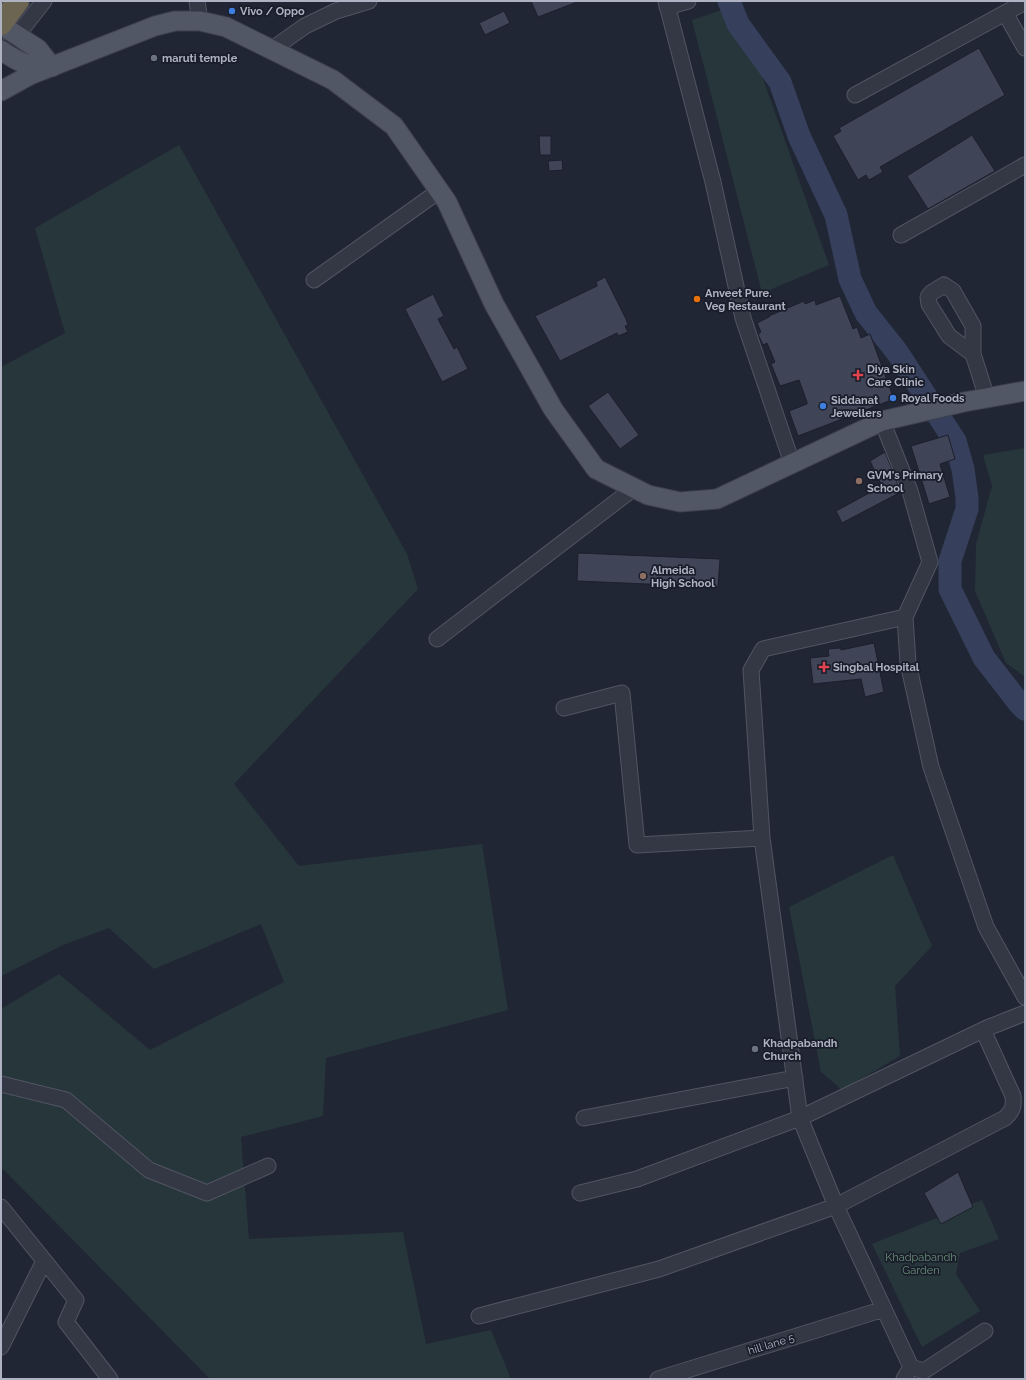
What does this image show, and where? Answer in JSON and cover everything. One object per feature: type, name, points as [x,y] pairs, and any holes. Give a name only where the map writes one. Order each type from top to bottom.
[{"type":"main road","points":[[10,19],[38,49],[52,67]]},
{"type":"main road","points":[[1,91],[30,75],[155,26],[175,21],[200,21],[226,27],[334,80],[394,126],[447,202],[494,304],[553,409],[596,469],[648,495],[680,502],[716,499],[891,420],[964,402],[1025,391]]},
{"type":"main road","points":[[2,53],[17,62],[30,66],[52,67]]},
{"type":"street","points":[[2,53],[10,19],[44,1]]},
{"type":"street","points":[[197,1],[200,21]]},
{"type":"street","points":[[271,50],[305,26],[336,11],[369,1]]},
{"type":"street","points":[[688,1],[666,4],[713,182],[743,318],[792,464]]},
{"type":"street","points":[[855,95],[1025,2]]},
{"type":"street","points":[[1005,13],[1025,48]]},
{"type":"street","points":[[901,236],[1025,165]]},
{"type":"street","points":[[314,280],[439,191]]},
{"type":"street","points":[[973,354],[987,398]]},
{"type":"street","points":[[891,420],[930,562],[905,617],[908,663],[931,767],[986,927],[1025,997]]},
{"type":"street","points":[[437,639],[634,488]]},
{"type":"street","points":[[905,617],[763,649],[751,670],[762,838],[800,1118],[836,1206],[884,1309],[907,1373],[924,1371],[985,1331]]},
{"type":"street","points":[[564,708],[622,693],[638,845],[762,838]]},
{"type":"street","points":[[580,1193],[637,1179],[800,1118],[984,1030],[1025,1013]]},
{"type":"street","points":[[479,1316],[658,1269],[836,1206],[998,1123],[1011,1112],[1014,1105],[1012,1096],[984,1030]]},
{"type":"street","points":[[584,1118],[795,1078]]},
{"type":"street","points":[[1,1084],[66,1100],[149,1170],[207,1193],[268,1166]]},
{"type":"street","points":[[1,1207],[76,1300],[66,1322],[110,1379]]},
{"type":"street","points":[[1,1347],[44,1261]]},
{"type":"street","name":"hill lane 5","points":[[658,1379],[884,1309]]},
{"type":"green space","points":[[737,5],[829,265],[762,293],[692,20]]},
{"type":"green space","points":[[179,145],[407,554],[418,589],[234,784],[299,866],[482,844],[508,1010],[326,1058],[323,1116],[241,1137],[249,1239],[403,1232],[426,1344],[491,1330],[511,1379],[210,1379],[1,1167],[1,1009],[59,974],[150,1050],[284,982],[261,924],[154,969],[109,928],[63,945],[1,976],[1,367],[65,333],[35,228]]},
{"type":"green space","points":[[1025,448],[1025,677],[1006,663],[975,591],[976,544],[992,486],[983,455]]},
{"type":"green space","points":[[893,855],[932,946],[895,986],[900,1056],[842,1090],[821,1072],[789,907]]},
{"type":"green space","name":"Khadpabandh Garden","points":[[982,1200],[999,1239],[960,1253],[956,1274],[980,1311],[922,1347],[872,1244]]},
{"type":"building","points":[[531,1],[577,1],[577,2],[538,17]]},
{"type":"building","points":[[504,11],[510,23],[485,35],[479,23]]},
{"type":"building","points":[[979,48],[1005,95],[880,167],[883,172],[869,180],[866,175],[858,180],[833,136],[841,131],[839,128]]},
{"type":"building","points":[[972,135],[995,171],[928,209],[907,176]]},
{"type":"building","points":[[539,136],[551,136],[551,155],[540,155]]},
{"type":"building","points":[[562,160],[563,170],[549,171],[548,161]]},
{"type":"building","points":[[605,277],[626,319],[628,325],[625,326],[628,332],[618,336],[617,333],[560,361],[535,316],[597,286],[596,282]]},
{"type":"building","points":[[433,294],[444,316],[438,319],[454,349],[457,347],[468,369],[442,382],[405,309]]},
{"type":"building","points":[[840,296],[853,329],[857,327],[861,338],[870,334],[894,399],[798,436],[789,411],[807,404],[807,402],[799,380],[780,386],[771,364],[775,362],[767,343],[763,345],[758,334],[761,332],[757,323],[769,316],[804,301],[805,304],[815,300],[816,305]]},
{"type":"building","points":[[608,392],[639,435],[620,449],[588,406]]},
{"type":"building","points":[[948,435],[955,459],[940,464],[950,497],[929,504],[911,446]]},
{"type":"building","points":[[885,452],[901,492],[842,523],[836,511],[882,486],[870,461]]},
{"type":"building","points":[[578,553],[720,559],[718,587],[577,581]]},
{"type":"building","points":[[874,643],[884,692],[865,697],[861,679],[813,684],[810,658],[829,656],[828,649],[841,648],[841,650]]},
{"type":"building","points":[[958,1172],[973,1207],[941,1224],[924,1193]]},
{"type":"waterway","points":[[729,1],[738,24],[780,82],[799,136],[836,215],[850,279],[866,313],[897,352],[955,441],[963,469],[967,509],[950,561],[950,589],[984,658],[1025,709]]},
{"type":"place","name":"Vivo / Oppo","points":[[232,11]]},
{"type":"place","name":"maruti temple","points":[[154,58]]},
{"type":"place","name":"Anveet Pure. Veg Restaurant","points":[[697,299]]},
{"type":"place","name":"Diya Skin Care Clinic","points":[[858,375]]},
{"type":"place","name":"Royal Foods","points":[[893,398]]},
{"type":"place","name":"Siddanat Jewellers","points":[[823,406]]},
{"type":"place","name":"GVM's Primary School","points":[[859,481]]},
{"type":"place","name":"Almeida High School","points":[[643,576]]},
{"type":"place","name":"Singbal Hospital","points":[[824,667]]},
{"type":"place","name":"Khadpabandh Church","points":[[755,1049]]}]
